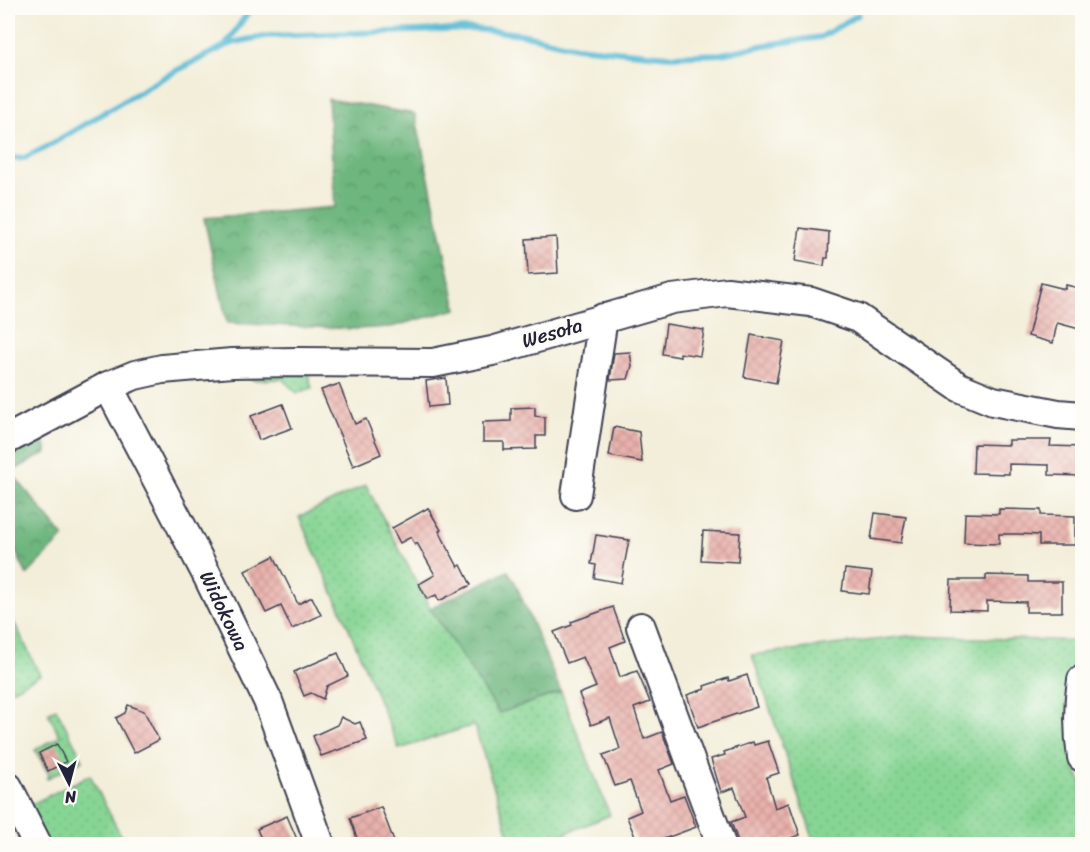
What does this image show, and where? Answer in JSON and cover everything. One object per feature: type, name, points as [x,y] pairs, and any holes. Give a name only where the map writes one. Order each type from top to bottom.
[{"type":"street","name":"Wesoła","points":[[8,439],[108,386],[135,375],[162,369],[232,363],[433,363],[492,351],[672,299],[727,292],[811,302],[858,318],[959,387],[993,401],[1058,414],[1083,416]]},
{"type":"street","points":[[576,495],[603,318]]},
{"type":"street","name":"Widokowa","points":[[108,386],[207,575],[268,701],[320,844]]},
{"type":"street","points":[[641,627],[721,844]]},
{"type":"street","points":[[1083,680],[1078,704],[1079,739],[1083,757]]},
{"type":"street","points":[[8,787],[37,844]]},
{"type":"green space","points":[[328,99],[415,114],[457,309],[391,327],[356,329],[227,323],[204,218],[335,207]]},
{"type":"green space","points":[[307,368],[312,388],[297,393],[282,379],[254,380],[217,370]]},
{"type":"green space","points":[[42,432],[47,452],[11,472],[64,537],[27,575],[8,536],[8,448]]},
{"type":"green space","points":[[366,485],[430,608],[499,713],[561,692],[610,815],[539,844],[512,844],[474,725],[399,749],[299,517]]},
{"type":"green space","points":[[508,571],[515,582],[561,692],[499,713],[430,608]]},
{"type":"green space","points":[[8,610],[40,675],[8,692]]},
{"type":"green space","points":[[907,636],[1081,641],[1067,702],[1075,767],[1082,784],[1082,839],[1069,844],[815,844],[752,655]]},
{"type":"green space","points":[[56,708],[83,760],[46,779],[49,775],[35,750],[60,736],[48,713]]},
{"type":"green space","points":[[90,775],[125,844],[47,844],[28,806]]},
{"type":"building","points":[[800,228],[829,232],[828,258],[825,258],[824,266],[795,261]]},
{"type":"building","points":[[556,237],[558,273],[528,275],[526,239]]},
{"type":"building","points":[[1041,283],[1065,289],[1066,285],[1083,289],[1083,330],[1057,323],[1053,343],[1028,336]]},
{"type":"building","points":[[666,324],[704,330],[700,356],[680,353],[680,357],[662,354]]},
{"type":"building","points":[[751,335],[784,341],[776,383],[744,377]]},
{"type":"building","points":[[630,352],[632,366],[628,379],[610,380],[614,353]]},
{"type":"building","points":[[446,378],[448,405],[429,407],[426,381]]},
{"type":"building","points":[[339,384],[355,424],[366,419],[381,454],[353,466],[321,390]]},
{"type":"building","points":[[283,404],[292,428],[259,440],[251,416]]},
{"type":"building","points":[[535,407],[535,416],[545,417],[545,436],[536,436],[536,449],[504,450],[504,442],[483,442],[483,422],[511,421],[511,408]]},
{"type":"building","points":[[614,427],[639,432],[642,462],[609,456]]},
{"type":"building","points":[[1009,440],[1051,440],[1050,446],[1083,447],[1083,476],[1049,475],[1049,465],[1009,464],[1009,474],[973,473],[974,444],[1009,445]]},
{"type":"building","points":[[428,508],[458,567],[461,565],[471,585],[439,601],[436,595],[427,599],[419,584],[435,575],[417,543],[415,545],[411,537],[400,543],[392,528]]},
{"type":"building","points":[[999,509],[1041,510],[1041,515],[1075,516],[1075,545],[1039,545],[1039,535],[1019,534],[999,534],[999,544],[964,543],[965,513],[999,514]]},
{"type":"building","points":[[875,513],[906,517],[901,543],[871,539]]},
{"type":"building","points":[[703,531],[740,533],[738,562],[701,560]]},
{"type":"building","points":[[596,535],[629,540],[621,583],[594,578],[596,565],[591,564]]},
{"type":"building","points":[[274,556],[298,604],[312,597],[321,615],[292,629],[281,606],[266,613],[245,571]]},
{"type":"building","points":[[845,569],[872,572],[869,594],[842,591]]},
{"type":"building","points":[[986,575],[1028,576],[1028,582],[1062,582],[1062,612],[1026,612],[1026,602],[987,601],[987,611],[950,610],[951,580],[986,580]]},
{"type":"building","points":[[613,607],[625,641],[610,647],[620,677],[637,671],[650,702],[634,708],[644,739],[662,732],[674,764],[659,770],[670,800],[684,795],[696,827],[650,844],[638,844],[627,817],[641,811],[630,781],[615,786],[603,755],[620,749],[610,718],[591,725],[579,694],[596,687],[583,657],[567,663],[554,632],[572,625],[571,622]]},
{"type":"building","points":[[338,653],[348,676],[327,686],[323,699],[311,693],[304,696],[294,672]]},
{"type":"building","points":[[747,675],[757,707],[698,727],[687,695],[705,689],[704,686],[728,678],[729,681]]},
{"type":"building","points":[[128,705],[144,711],[159,740],[134,753],[116,718],[125,713]]},
{"type":"building","points":[[341,717],[355,724],[360,722],[367,740],[321,756],[313,736],[337,725]]},
{"type":"building","points":[[768,741],[779,773],[766,777],[775,808],[789,803],[800,835],[772,844],[739,844],[731,822],[745,817],[734,788],[721,792],[711,759],[753,742],[754,745]]},
{"type":"building","points":[[57,744],[66,762],[48,771],[39,753]]},
{"type":"building","points":[[381,807],[395,844],[359,844],[350,818]]},
{"type":"building","points":[[287,816],[299,844],[263,844],[257,829]]},
{"type":"waterway","points":[[225,46],[251,8]]},
{"type":"waterway","points":[[8,159],[24,158],[43,149],[166,76],[225,46],[266,36],[474,29],[521,34],[576,47],[669,56],[721,54],[821,37],[858,15]]}]
